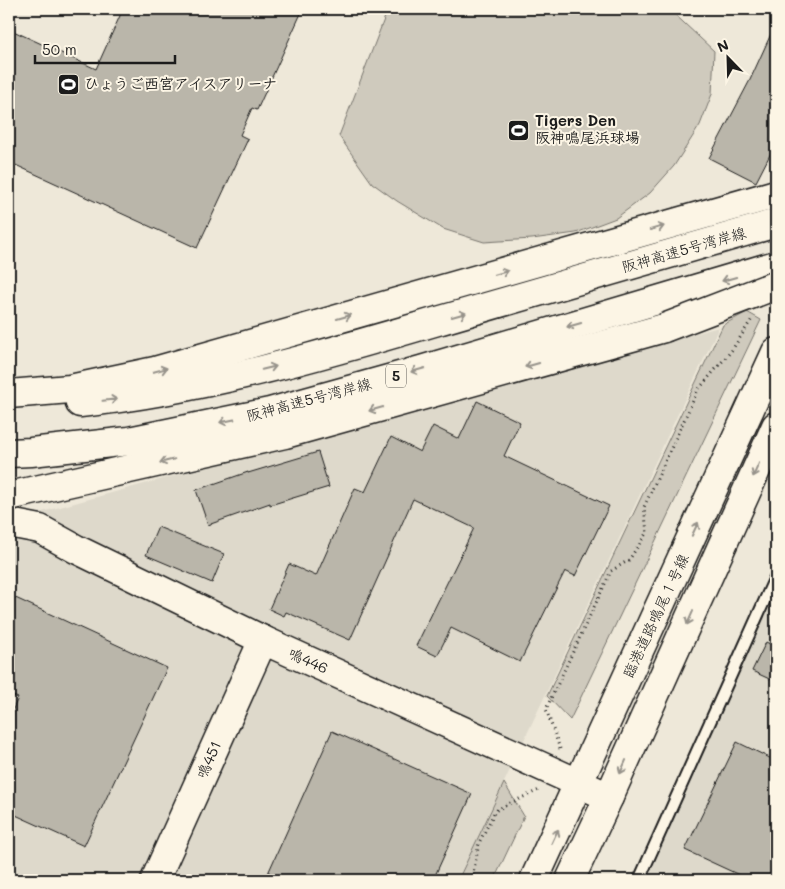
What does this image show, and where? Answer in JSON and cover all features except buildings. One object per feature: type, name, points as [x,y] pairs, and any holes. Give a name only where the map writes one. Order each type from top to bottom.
[{"type":"main road","points":[[9,394],[70,389],[155,371],[776,194]]},
{"type":"main road","name":"阪神高速5号湾岸線","points":[[9,409],[117,399],[216,380],[322,354],[776,223]]},
{"type":"main road","name":"阪神高速5号湾岸線","points":[[9,453],[129,441],[270,412],[421,370],[776,265]]},
{"type":"main road","name":"5","points":[[9,496],[285,434],[664,328],[776,285]]},
{"type":"main road","name":"臨港道路鳴尾１号線","points":[[534,880],[776,352]]},
{"type":"main road","name":"臨港道路鳴尾１号線","points":[[570,880],[776,426]]},
{"type":"main road","name":"鳴446","points":[[9,523],[40,529],[76,549],[262,640],[609,797]]},
{"type":"main road","name":"鳴451","points":[[155,880],[262,640]]},
{"type":"lane","points":[[639,880],[776,575]]},
{"type":"path","points":[[560,749],[546,709],[611,571],[629,560],[647,532],[644,507],[698,390],[732,350],[757,312]]},
{"type":"path","points":[[472,880],[479,843],[495,812],[544,788]]},
{"type":"shaded area","name":"Tigers Den 阪神鳴尾浜球場","points":[[388,9],[669,9],[714,51],[712,94],[700,125],[674,166],[650,193],[616,218],[576,233],[532,239],[484,242],[443,229],[397,201],[372,183],[339,136]]},
{"type":"shaded area","points":[[747,312],[761,320],[570,720],[547,696],[723,325]]},
{"type":"shaded area","points":[[719,327],[458,880],[9,880],[9,521]]},
{"type":"shaded area","points":[[776,584],[776,880],[633,880]]},
{"type":"shaded area","points":[[504,783],[524,816],[494,880],[458,880]]},
{"type":"place","name":"ひょうご西宮アイスアリーナ","points":[[68,84]]},
{"type":"place","name":"Tigers Den 阪神鳴尾浜球場","points":[[519,130]]}]
